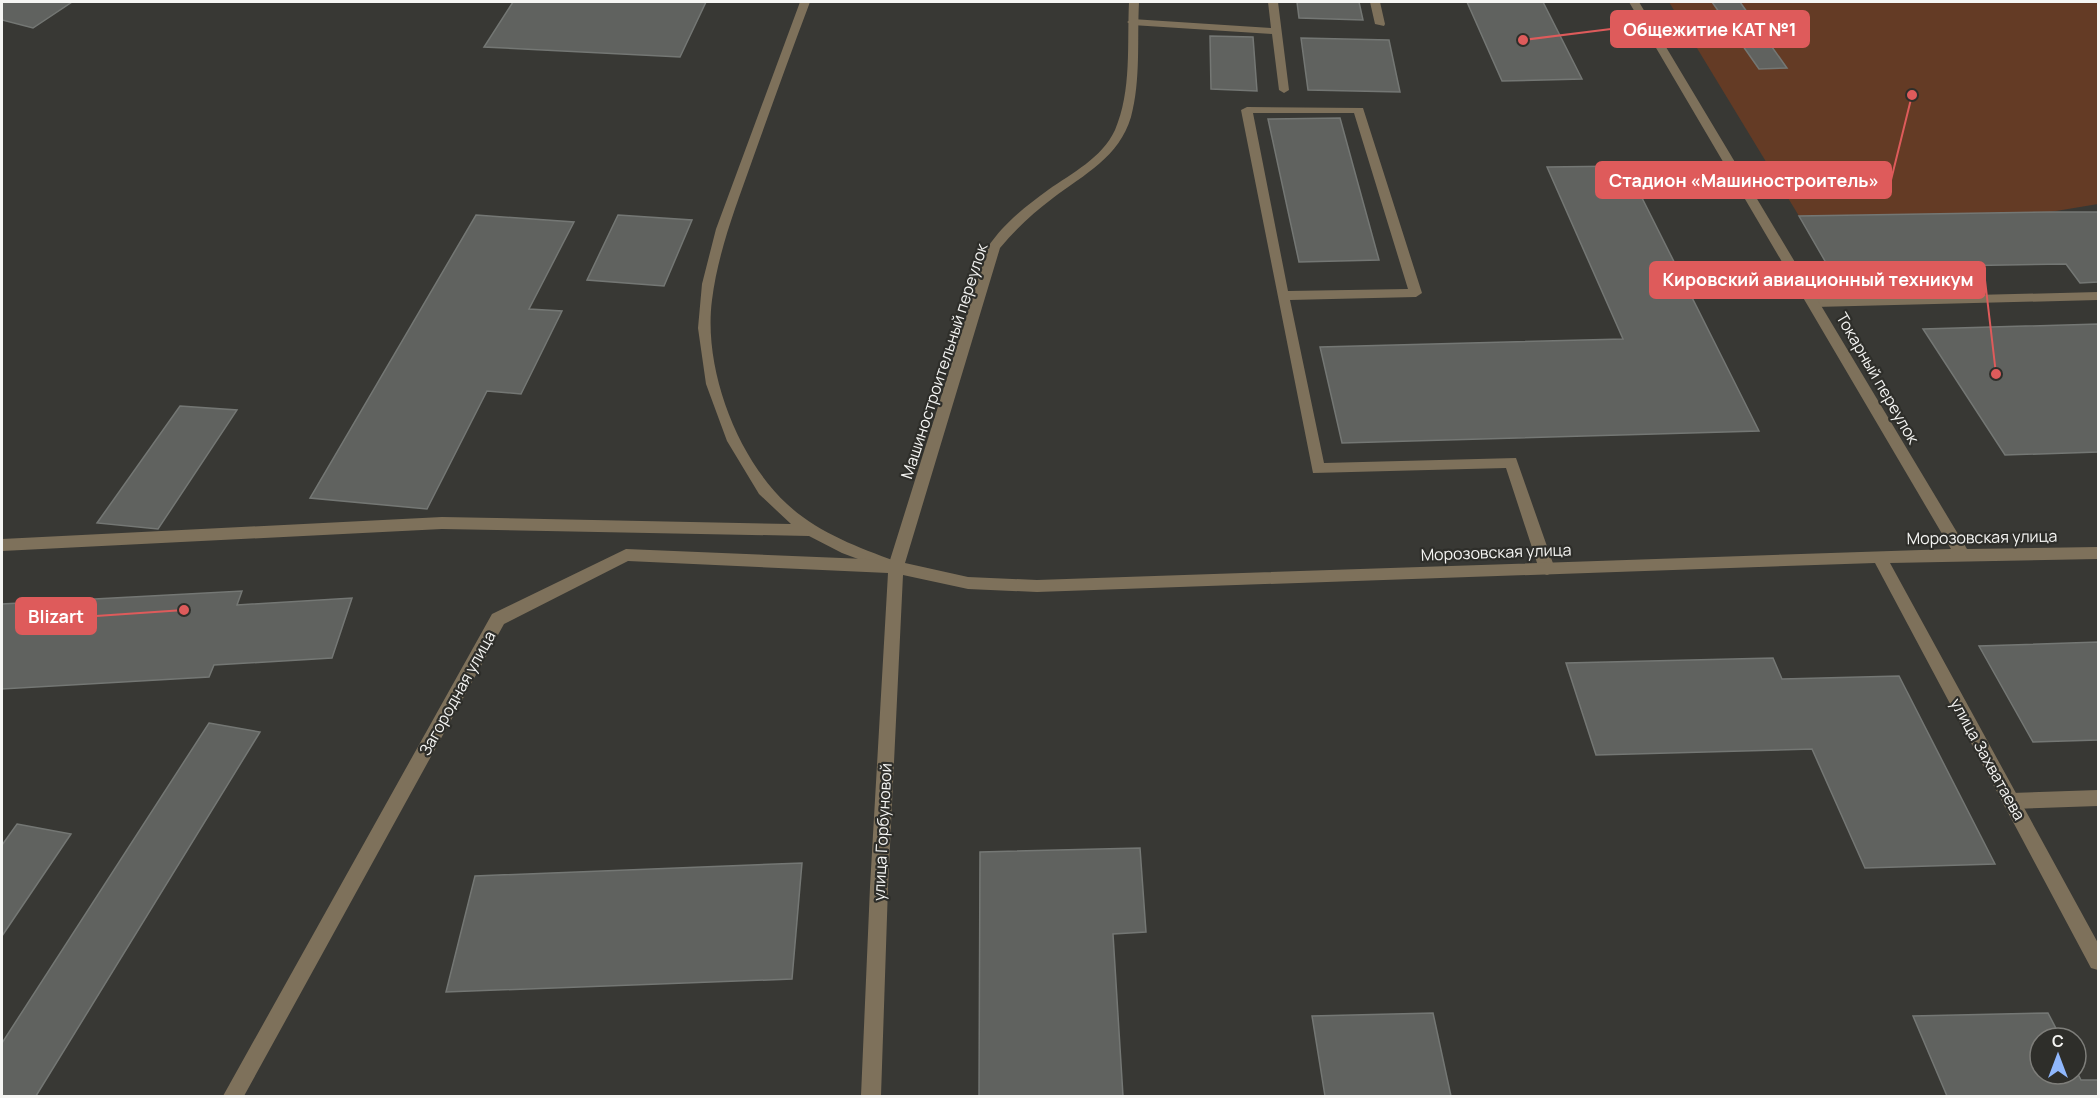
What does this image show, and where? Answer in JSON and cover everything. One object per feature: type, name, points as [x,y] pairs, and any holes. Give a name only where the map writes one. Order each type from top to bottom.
[{"type":"street","points":[[805,2],[727,216],[705,303],[708,364],[742,456],[781,507],[812,530],[858,555],[896,567]]},
{"type":"street","name":"Машиностроительный переулок","points":[[896,567],[994,247],[1016,222],[1042,200],[1104,155],[1120,129],[1129,96],[1134,2]]},
{"type":"street","points":[[1273,2],[1284,90]]},
{"type":"street","points":[[1375,2],[1380,24]]},
{"type":"street","name":"Токарный переулок","points":[[1634,2],[1815,303],[1963,556]]},
{"type":"street","points":[[1132,22],[1276,31]]},
{"type":"street","points":[[1283,296],[1416,293],[1359,110],[1247,110],[1283,296],[1318,469],[1510,462],[1547,568]]},
{"type":"street","points":[[1815,303],[2098,296]]},
{"type":"street","points":[[2,545],[146,540],[442,523],[812,530]]},
{"type":"street","name":"Морозовская улица","points":[[896,567],[968,583],[1037,586],[1879,557],[2098,553]]},
{"type":"street","name":"Загородная улица","points":[[233,1096],[498,619],[626,555],[896,567]]},
{"type":"street","name":"улица Захватаева","points":[[1879,557],[2098,961]]},
{"type":"street","name":"улица Горбуновой","points":[[871,1096],[879,887],[896,567]]},
{"type":"street","points":[[2011,801],[2098,798]]},
{"type":"shaded area","points":[[1669,2],[2098,2],[2098,204],[2050,212],[1799,216]]},
{"type":"building","points":[[2,2],[72,2],[33,28],[2,20]]},
{"type":"building","points":[[513,2],[706,2],[680,57],[484,47]]},
{"type":"building","points":[[1297,2],[1359,2],[1363,20],[1299,18]]},
{"type":"building","points":[[1467,2],[1543,2],[1582,79],[1502,81]]},
{"type":"building","points":[[1712,2],[1740,2],[1787,68],[1759,69]]},
{"type":"building","points":[[1210,36],[1253,37],[1257,91],[1211,89]]},
{"type":"building","points":[[1301,38],[1389,40],[1400,92],[1308,90]]},
{"type":"building","points":[[1340,118],[1379,260],[1299,262],[1268,119]]},
{"type":"building","points":[[1626,166],[1759,431],[1342,443],[1320,347],[1623,339],[1547,167]]},
{"type":"building","points":[[2098,212],[2098,282],[2080,283],[2066,264],[1829,268],[1799,216]]},
{"type":"building","points":[[476,215],[574,222],[529,309],[562,311],[521,394],[487,391],[427,509],[310,498]]},
{"type":"building","points":[[618,215],[692,220],[664,286],[587,280]]},
{"type":"building","points":[[2098,324],[2098,452],[2005,455],[1923,329]]},
{"type":"building","points":[[180,406],[237,410],[158,529],[97,523]]},
{"type":"building","points":[[242,591],[237,605],[352,598],[332,658],[214,665],[209,677],[2,689],[2,604]]},
{"type":"building","points":[[2098,642],[2098,740],[2033,742],[1979,646]]},
{"type":"building","points":[[1773,658],[1782,679],[1899,676],[1995,864],[1865,868],[1812,749],[1596,755],[1566,663]]},
{"type":"building","points":[[209,723],[260,732],[36,1096],[2,1096],[2,1043]]},
{"type":"building","points":[[17,824],[71,834],[2,936],[2,845]]},
{"type":"building","points":[[1140,848],[1146,932],[1113,934],[1123,1096],[979,1096],[980,852]]},
{"type":"building","points":[[802,863],[792,979],[446,992],[475,876]]},
{"type":"building","points":[[1433,1013],[1451,1096],[1325,1096],[1312,1016]]},
{"type":"building","points":[[2048,1013],[2055,1026],[2028,1026],[2028,1086],[2088,1086],[2088,1080],[2098,1080],[2098,1096],[1947,1096],[1913,1016]]},
{"type":"place","name":"Общежитие КАТ №1","points":[[1523,40]]},
{"type":"place","name":"Стадион «Машиностроитель»","points":[[1912,95]]},
{"type":"place","name":"Кировский авиационный техникум","points":[[1996,374]]},
{"type":"place","name":"Blizart","points":[[184,610]]}]
